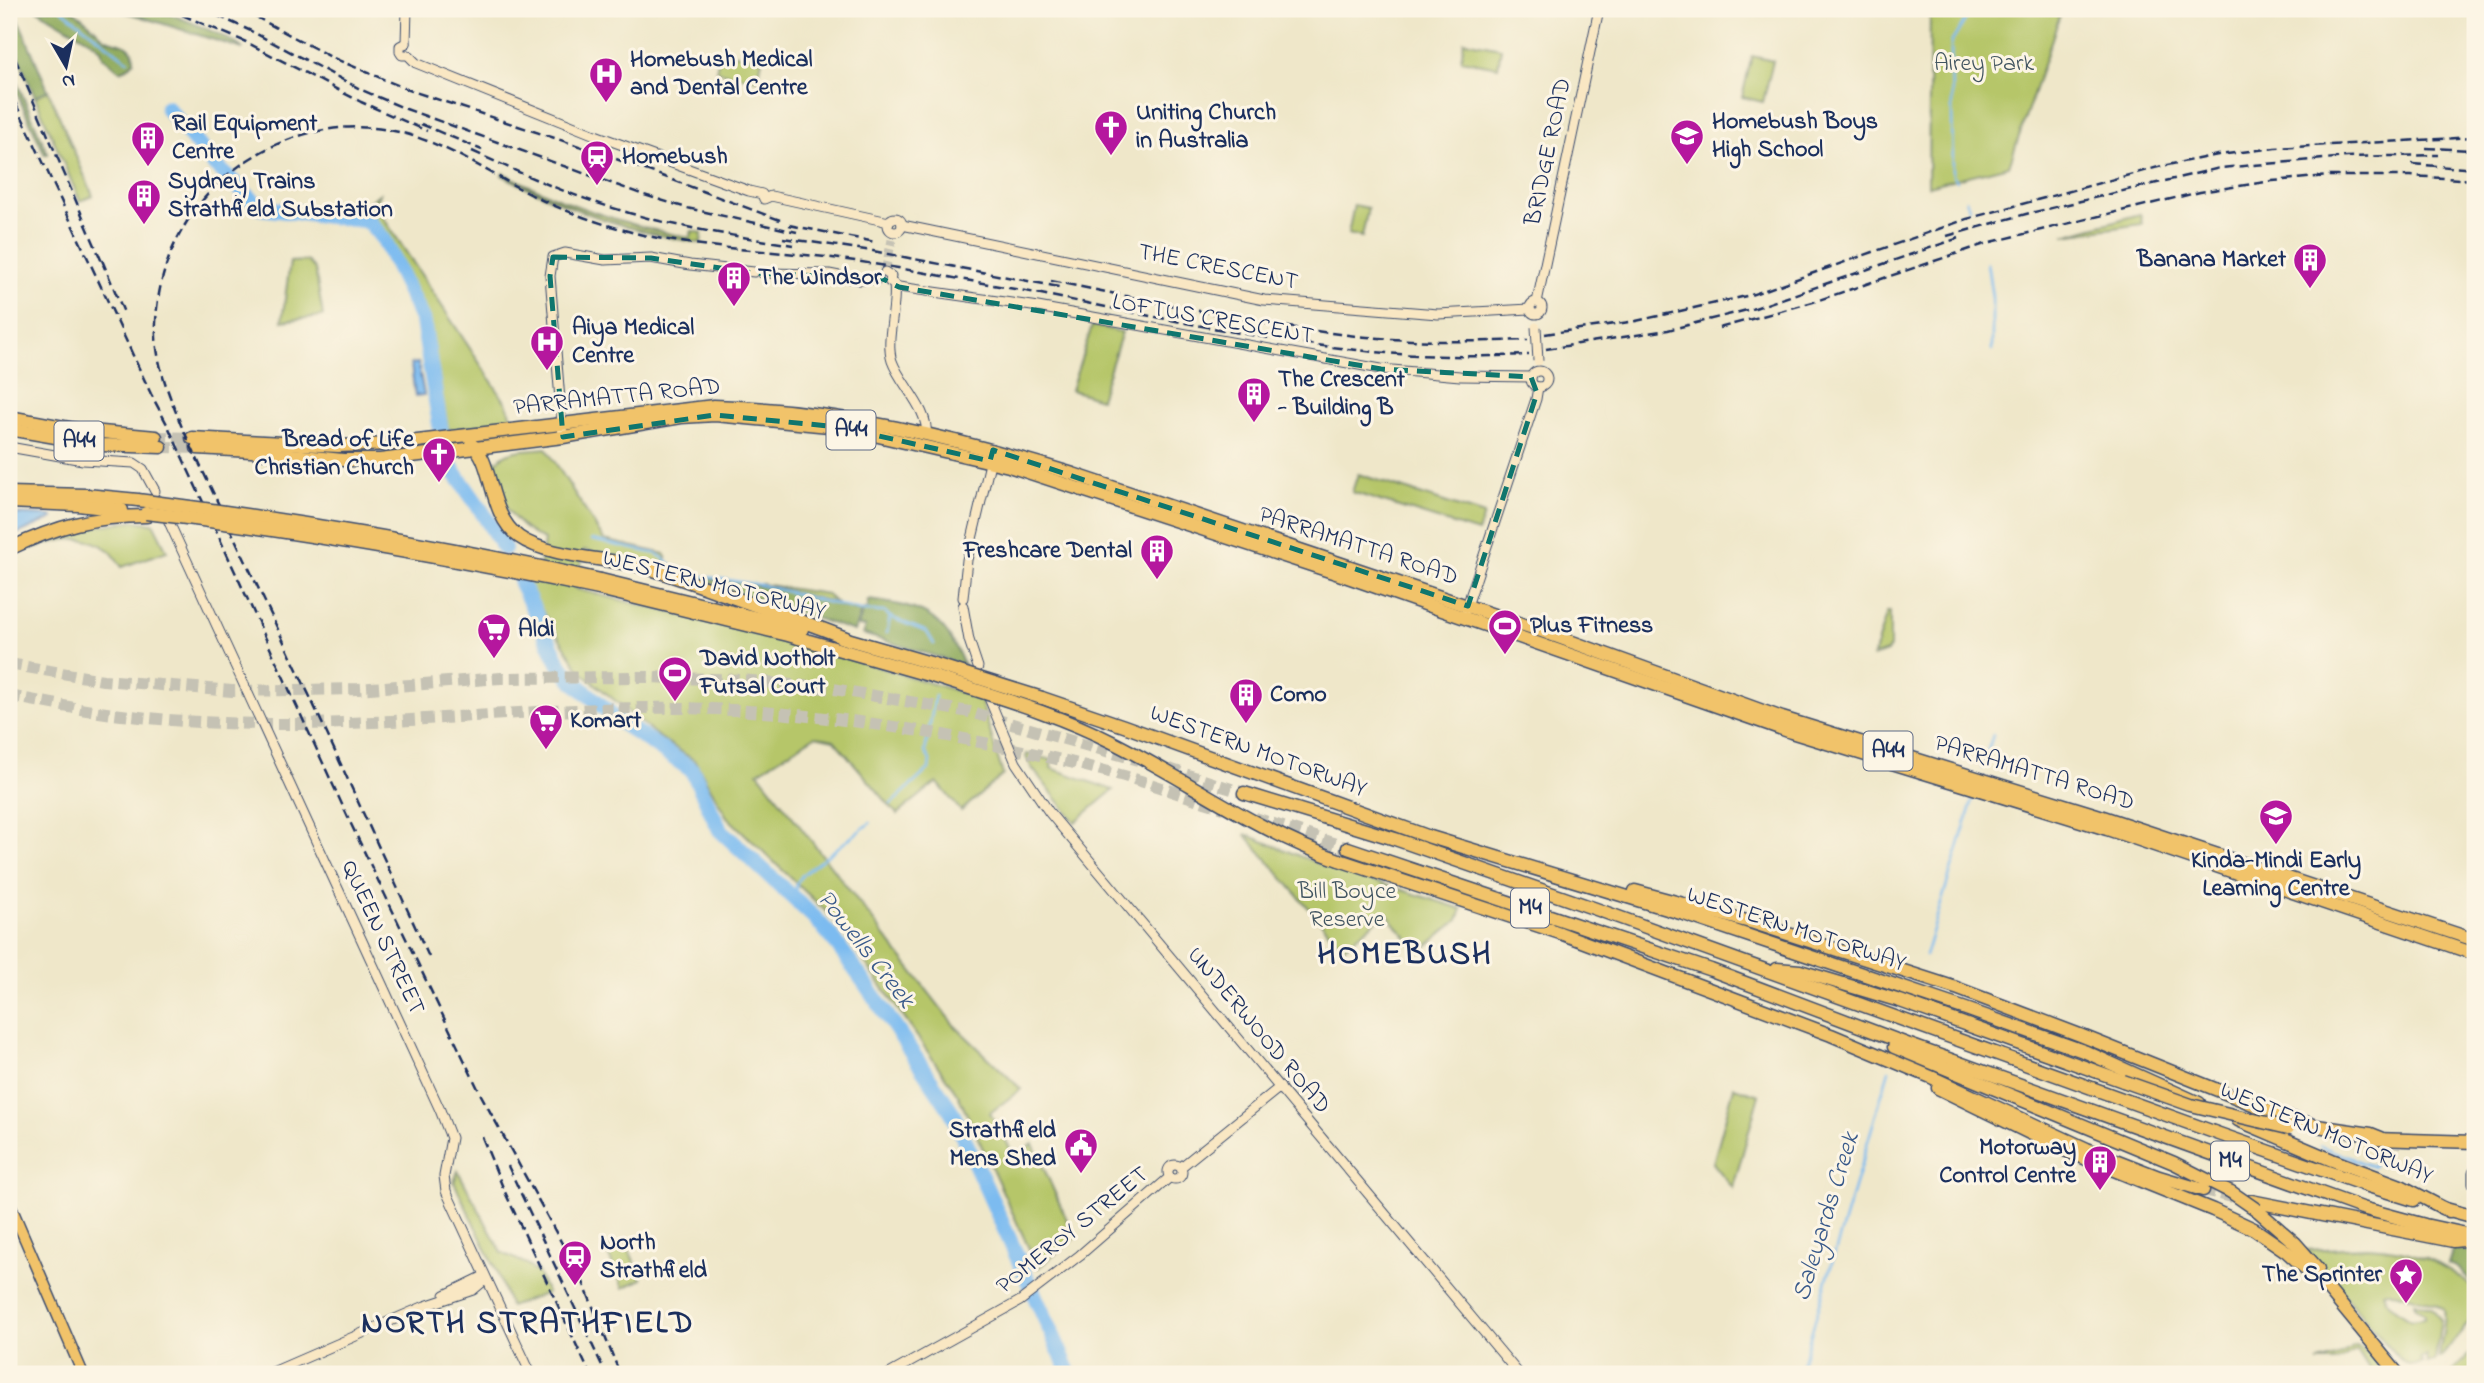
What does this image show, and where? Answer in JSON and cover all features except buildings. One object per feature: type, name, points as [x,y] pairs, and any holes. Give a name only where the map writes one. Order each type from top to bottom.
[{"type":"highway","name":"PARRAMATTA ROAD","points":[[992,456],[926,435],[855,420],[714,405],[562,431],[476,447],[380,460],[343,460],[195,443],[338,446],[393,444],[562,431],[715,415],[839,427],[1073,474],[1465,612],[1791,732],[2084,822],[2475,954]]},
{"type":"highway","name":"A44","points":[[9,417],[159,442],[102,444],[9,429]]},
{"type":"highway","points":[[393,444],[422,446],[468,443],[476,447],[499,514],[518,537],[538,548],[660,573],[846,638]]},
{"type":"highway","points":[[9,484],[86,495]]},
{"type":"highway","name":"WESTERN MOTORWAY","points":[[9,493],[86,495],[138,500],[363,532],[846,638],[1073,723],[1115,743],[1278,836],[1339,860],[1560,933],[1801,1025],[1886,1050]]},
{"type":"highway","points":[[9,502],[78,505],[147,515]]},
{"type":"highway","points":[[9,549],[73,523],[116,516],[147,515]]},
{"type":"highway","name":"WESTERN MOTORWAY","points":[[147,515],[372,545],[600,585],[1042,698],[1427,836],[1687,915],[1902,994],[2106,1061],[2309,1151],[2401,1186],[2449,1211]]},
{"type":"highway","name":"PARRAMATTA ROAD","points":[[1465,612],[1782,718],[2097,815],[2475,940]]},
{"type":"highway","name":"WESTERN MOTORWAY","points":[[1244,793],[1395,839],[2362,1184],[2475,1217]]},
{"type":"highway","name":"M4","points":[[1348,848],[1712,970],[1867,1029],[1886,1050]]},
{"type":"highway","points":[[1503,861],[1615,886],[1754,923],[1927,978],[2036,1017],[2280,1115],[2317,1126],[2381,1138]]},
{"type":"highway","points":[[1759,967],[1800,971],[1902,994]]},
{"type":"highway","points":[[1920,1000],[2123,1081],[2191,1105],[2288,1128],[2371,1139],[2475,1142]]},
{"type":"highway","points":[[1886,1050],[2174,1163],[2254,1205],[2340,1301],[2398,1374]]},
{"type":"highway","points":[[1886,1050],[2087,1149],[2160,1177],[2203,1189]]},
{"type":"highway","points":[[1903,1057],[2062,1149],[2236,1219],[2290,1247]]},
{"type":"highway","name":"WESTERN MOTORWAY","points":[[1903,1057],[2362,1208],[2475,1237]]},
{"type":"highway","points":[[2475,1172],[2475,1183]]},
{"type":"highway","name":"WESTERN MOTORWAY","points":[[2254,1205],[2452,1241],[2475,1237]]},
{"type":"main road","points":[[9,1202],[83,1374]]},
{"type":"street","points":[[407,9],[406,43],[411,48],[408,55],[416,63],[595,135],[749,191],[889,222],[892,236],[902,225]]},
{"type":"street","name":"BRIDGE ROAD","points":[[1538,387],[1545,385],[1548,378],[1544,371],[1536,369],[1534,308],[1599,9]]},
{"type":"street","name":"THE CRESCENT","points":[[889,222],[897,219],[902,225],[1246,297],[1288,303],[1438,314],[1534,308]]},
{"type":"street","name":"LOFTUS CRESCENT","points":[[562,431],[550,276],[553,257],[565,253],[605,260],[651,258],[758,273],[829,274],[860,280],[883,274],[883,285],[892,284],[1032,306],[1381,369],[1460,376],[1536,369]]},
{"type":"street","points":[[892,284],[892,360],[928,427],[926,435]]},
{"type":"street","points":[[1465,612],[1536,399],[1538,387],[1533,384],[1536,369]]},
{"type":"street","points":[[9,447],[83,460],[134,463],[144,469],[155,491]]},
{"type":"street","points":[[978,667],[969,640],[963,602],[967,560],[992,456]]},
{"type":"street","name":"QUEEN STREET","points":[[170,519],[440,1110],[451,1138],[444,1169],[444,1184],[531,1374]]},
{"type":"street","name":"UNDERWOOD ROAD","points":[[989,698],[1016,763],[1049,812],[1519,1374]]},
{"type":"street","name":"POMEROY STREET","points":[[889,1374],[1026,1297],[1170,1177],[1179,1178],[1182,1174],[1181,1167],[1280,1087]]},
{"type":"street","points":[[473,1290],[485,1277]]},
{"type":"street","points":[[268,1374],[485,1277]]},
{"type":"street","points":[[425,1306],[478,1289],[493,1294]]},
{"type":"highlighted area","points":[[553,257],[651,258],[754,273],[883,279],[899,287],[1381,369],[1531,377],[1537,393],[1468,606],[993,450],[990,461],[839,427],[715,415],[563,437],[550,276]]},
{"type":"green space","points":[[146,8],[159,11],[213,32],[243,49],[116,9]]},
{"type":"green space","points":[[9,9],[14,9],[48,90],[35,97],[9,34]]},
{"type":"green space","points":[[36,9],[71,9],[105,38],[131,49],[134,61],[120,71],[103,57],[95,44]]},
{"type":"green space","name":"Airey Park","points":[[1930,9],[2062,9],[2009,166],[1928,186]]},
{"type":"green space","points":[[1464,41],[1501,48],[1498,67],[1461,60]]},
{"type":"green space","points":[[720,51],[762,59],[758,80],[716,71]]},
{"type":"green space","points":[[1752,56],[1773,61],[1763,102],[1742,97]]},
{"type":"green space","points":[[9,64],[48,154],[45,155],[9,76]]},
{"type":"green space","points":[[48,90],[93,196],[80,201],[35,97]]},
{"type":"green space","points":[[503,173],[571,204],[617,220],[690,238],[692,231],[702,233],[701,243],[649,233],[598,218],[526,187],[502,175]]},
{"type":"green space","points":[[379,194],[375,205],[506,403],[514,421],[448,430],[431,330],[408,277],[372,219],[355,213]]},
{"type":"green space","points":[[1354,205],[1368,208],[1362,237],[1348,234]]},
{"type":"green space","points":[[2140,214],[2142,224],[2064,235]]},
{"type":"green space","points":[[307,261],[315,269],[323,316],[282,321],[290,262]]},
{"type":"green space","points":[[1092,326],[1122,332],[1100,399],[1071,390]]},
{"type":"green space","points":[[546,448],[604,540],[664,554],[667,559],[662,567],[584,550],[576,589],[818,649],[980,698],[1003,775],[961,811],[937,782],[897,814],[834,740],[815,736],[758,772],[954,1025],[1021,1089],[990,1113],[1014,1155],[1033,1144],[1075,1238],[1038,1268],[958,1095],[837,922],[727,817],[695,761],[656,735],[581,672],[522,579],[538,581],[544,540],[523,527],[508,510],[498,488],[493,464],[494,460],[498,461],[513,452]]},
{"type":"green space","points":[[1358,474],[1484,515],[1478,532],[1352,492]]},
{"type":"green space","points":[[131,521],[153,523],[167,551],[122,567],[109,551],[89,541],[59,541],[30,549],[29,546],[77,529]]},
{"type":"green space","points":[[666,560],[699,576],[773,588],[861,612],[854,631],[662,567]]},
{"type":"green space","points":[[760,584],[827,594],[836,603]]},
{"type":"green space","points":[[868,600],[903,606],[928,615],[947,633],[964,665],[863,634],[865,627],[858,626],[864,609],[867,609]]},
{"type":"green space","points":[[1887,612],[1890,612],[1890,647],[1887,652],[1873,657]]},
{"type":"green space","points":[[1027,754],[1052,760],[1051,768],[1113,790],[1075,822],[1032,768]]},
{"type":"green space","name":"Bill Boyce Reserve","points":[[1245,834],[1317,863],[1462,909],[1458,920],[1419,952],[1386,913],[1343,948]]},
{"type":"green space","points":[[1734,1087],[1759,1095],[1733,1188],[1713,1163]]},
{"type":"green space","points":[[458,1171],[502,1253],[527,1264],[534,1271],[537,1270],[547,1293],[510,1307],[497,1272],[454,1182]]},
{"type":"green space","points":[[625,1241],[642,1279],[623,1288],[606,1250]]},
{"type":"green space","points":[[2367,1247],[2398,1250],[2425,1258],[2463,1279],[2475,1289],[2475,1315],[2439,1358],[2445,1321],[2444,1309],[2423,1300],[2383,1291],[2390,1304],[2411,1320],[2425,1318],[2425,1314],[2414,1306],[2414,1302],[2432,1308],[2441,1320],[2435,1361],[2427,1363],[2426,1356],[2420,1359],[2422,1363],[2409,1365],[2400,1360],[2306,1250]]},
{"type":"green space","points":[[2453,1248],[2475,1252],[2475,1284],[2456,1267],[2448,1264]]},
{"type":"green space","points":[[2355,1346],[2368,1353],[2384,1374],[2372,1374],[2357,1350],[2336,1362],[2318,1362],[2336,1357]]},
{"type":"green space","points":[[2475,1348],[2475,1372],[2450,1374]]},
{"type":"water","points":[[418,363],[424,395],[415,396],[411,364]]},
{"type":"water","points":[[9,514],[52,516],[53,518],[17,534]]},
{"type":"waterway","name":"Powells Creek","points":[[61,9],[128,61]]},
{"type":"waterway","name":"Saleyards Creek","points":[[1956,181],[1953,175],[1951,43],[1972,9]]},
{"type":"waterway","name":"Powells Creek","points":[[167,108],[215,165],[261,208],[364,220],[370,223],[384,240],[423,321],[441,431]]},
{"type":"waterway","points":[[1966,200],[1969,208]]},
{"type":"waterway","name":"Saleyards Creek","points":[[1987,263],[1992,297],[1992,350]]},
{"type":"waterway","name":"Powells Creek","points":[[447,461],[504,548]]},
{"type":"waterway","points":[[592,540],[657,554],[674,566],[701,576],[761,585],[861,611],[885,612],[890,617],[927,632],[934,644]]},
{"type":"waterway","name":"Powells Creek","points":[[521,583],[560,665],[572,680],[619,721],[692,770],[720,830],[815,918],[865,983],[952,1112],[1070,1374]]},
{"type":"waterway","points":[[887,633],[890,617]]},
{"type":"waterway","points":[[891,804],[929,769],[930,760],[925,752],[935,696]]},
{"type":"waterway","name":"Saleyards Creek","points":[[1982,768],[1993,735]]},
{"type":"waterway","name":"Saleyards Creek","points":[[1925,956],[1973,799]]},
{"type":"waterway","points":[[797,901],[796,884],[803,874],[870,823]]},
{"type":"waterway","name":"Saleyards Creek","points":[[1799,1374],[1889,1070]]},
{"type":"waterway","points":[[2320,1146],[2373,1167],[2375,1157]]},
{"type":"tunnel","points":[[885,271],[892,240]]},
{"type":"tunnel","points":[[156,437],[192,438]]},
{"type":"tunnel","points":[[161,447],[197,448]]},
{"type":"tunnel","points":[[9,664],[103,680],[232,691],[358,689],[501,678],[645,677],[743,680],[834,689],[970,712],[1138,760]]},
{"type":"tunnel","points":[[9,696],[116,714],[242,724],[379,722],[630,708],[792,714],[904,729],[1015,749],[1124,776],[1224,808]]},
{"type":"tunnel","points":[[1169,769],[1244,793]]},
{"type":"tunnel","points":[[1255,818],[1348,848]]},
{"type":"tunnel","points":[[2203,1190],[2237,1198]]},
{"type":"railway","points":[[168,9],[246,42],[361,102],[427,131]]},
{"type":"railway","points":[[203,9],[251,31],[362,90],[406,109],[644,195],[687,208],[797,232]]},
{"type":"railway","points":[[241,9],[331,57],[409,90],[600,153],[780,220]]},
{"type":"railway","points":[[9,44],[105,269]]},
{"type":"railway","points":[[9,89],[351,824],[481,1095],[583,1282],[620,1374]]},
{"type":"railway","points":[[421,124],[482,150]]},
{"type":"railway","points":[[429,957],[181,425],[157,350],[156,323],[161,286],[172,251],[189,219],[211,191],[238,167],[268,148],[302,135],[339,128],[366,127],[392,131],[416,137],[461,156],[567,211],[635,233],[675,241],[881,265],[1316,345],[1427,355],[1529,355]]},
{"type":"railway","points":[[1545,334],[1636,321],[1751,295],[1967,219],[2162,166],[2275,148],[2475,137]]},
{"type":"railway","points":[[2426,148],[2475,150]]},
{"type":"railway","points":[[472,151],[528,176],[623,211],[686,227],[793,245]]},
{"type":"railway","points":[[1947,236],[2026,214],[2220,168],[2347,157],[2438,155]]},
{"type":"railway","points":[[2412,164],[2475,169]]},
{"type":"railway","points":[[1719,328],[1813,302],[1991,242],[2200,192],[2329,176],[2411,176],[2475,180]]},
{"type":"railway","points":[[789,225],[875,242]]},
{"type":"railway","points":[[783,238],[873,251],[1059,287]]},
{"type":"railway","points":[[1546,349],[1668,330],[1755,308],[1959,238]]},
{"type":"railway","points":[[102,260],[125,315]]},
{"type":"railway","points":[[1051,281],[1327,333],[1427,341],[1528,340]]},
{"type":"railway","points":[[482,1137],[590,1374]]},
{"type":"railway","points":[[508,1166],[606,1374]]},
{"type":"place","name":"Homebush Medical and Dental Centre","points":[[606,104]]},
{"type":"place","name":"Uniting Church in Australia","points":[[1111,157]]},
{"type":"place","name":"Homebush Boys High School","points":[[1687,166]]},
{"type":"place","name":"Rail Equipment Centre","points":[[148,168]]},
{"type":"place","name":"Homebush","points":[[597,187]]},
{"type":"place","name":"Sydney Trains Strathfield Substation","points":[[144,226]]},
{"type":"place","name":"Banana Market","points":[[2310,290]]},
{"type":"place","name":"The Windsor","points":[[734,308]]},
{"type":"place","name":"Aiya Medical Centre","points":[[547,372]]},
{"type":"place","name":"The Crescent - Building B","points":[[1254,424]]},
{"type":"place","name":"Bread of Life Christian Church","points":[[439,484]]},
{"type":"place","name":"Freshcare Dental","points":[[1157,581]]},
{"type":"place","name":"Plus Fitness","points":[[1505,656]]},
{"type":"place","name":"Aldi","points":[[494,660]]},
{"type":"place","name":"David Notholt Futsal Court","points":[[675,703]]},
{"type":"place","name":"Como","points":[[1246,725]]},
{"type":"place","name":"Komart","points":[[546,751]]},
{"type":"place","name":"Kinda-Mindi Early Learning Centre","points":[[2276,846]]},
{"type":"place","name":"Strathfield Mens Shed","points":[[1081,1175]]},
{"type":"place","name":"Motorway Control Centre","points":[[2100,1192]]},
{"type":"place","name":"North Strathfield","points":[[575,1287]]},
{"type":"place","name":"The Sprinter","points":[[2406,1305]]},
{"type":"district","name":"HOMEBUSH","points":[[1405,955]]},
{"type":"district","name":"NORTH STRATHFIELD","points":[[528,1324]]}]
